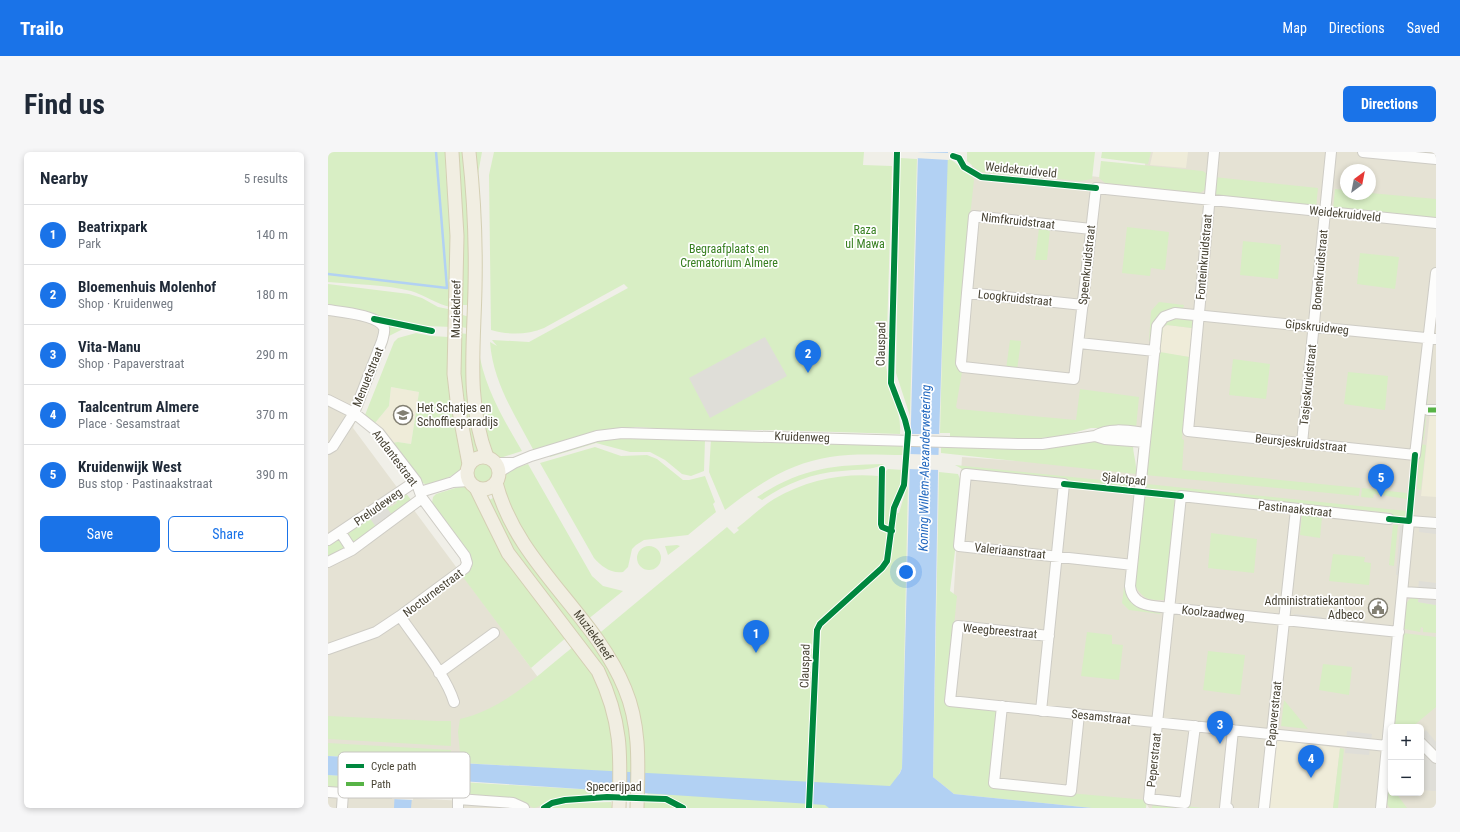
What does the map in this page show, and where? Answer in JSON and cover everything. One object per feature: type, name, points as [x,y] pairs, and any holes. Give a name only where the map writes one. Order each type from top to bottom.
[{"type":"main road","name":"Muziekdreef","points":[[452,152],[457,236],[454,374],[470,476],[508,553],[598,671],[612,704],[620,745],[621,766],[619,807]]},
{"type":"main road","name":"Muziekdreef","points":[[469,152],[475,230],[473,344],[475,403],[494,469],[499,497],[514,528],[539,567],[602,645],[617,671],[628,697],[636,731],[638,764],[637,807]]},
{"type":"main road","points":[[476,458],[494,469],[487,489],[470,476],[476,458]]},
{"type":"street","name":"Fonteinkruidstraat","points":[[1199,314],[1214,152]]},
{"type":"street","name":"Bonenkruidstraat","points":[[1315,327],[1330,152]]},
{"type":"street","points":[[1367,152],[1408,154],[1436,159]]},
{"type":"street","name":"Weidekruidveld","points":[[1096,188],[1436,223]]},
{"type":"street","name":"Speenkruidstraat","points":[[1074,379],[1096,188]]},
{"type":"street","name":"Nimfkruidstraat","points":[[967,293],[974,216],[1091,229]]},
{"type":"street","points":[[1432,339],[1436,273]]},
{"type":"street","name":"Loogkruidstraat","points":[[1074,379],[963,367],[961,363],[967,293],[1083,305]]},
{"type":"street","name":"Menuetstraat","points":[[328,310],[374,319],[381,324],[384,330],[382,341],[354,413]]},
{"type":"street","name":"Gipskruidweg","points":[[1142,480],[1158,326],[1164,316],[1175,312],[1199,314],[1432,339]]},
{"type":"street","name":"Beursjeskruidstraat","points":[[1199,314],[1188,431],[1415,455],[1432,339]]},
{"type":"street","name":"Tasjeskruidstraat","points":[[1302,443],[1315,327]]},
{"type":"street","points":[[1079,343],[1155,351]]},
{"type":"street","name":"Andantestraat","points":[[328,400],[354,413],[379,433],[416,481],[421,495]]},
{"type":"street","points":[[328,449],[333,446],[354,413]]},
{"type":"street","name":"Kruidenweg","points":[[494,469],[597,436],[622,433],[1034,444],[1095,436],[1101,432],[1110,430],[1146,438]]},
{"type":"street","name":"Valeriaanstraat","points":[[1057,556],[1064,484],[966,474],[959,546],[1132,565]]},
{"type":"street","name":"Preludeweg","points":[[328,562],[352,550],[421,495],[470,476]]},
{"type":"street","name":"Koolzaadweg","points":[[1142,480],[1132,565],[1131,592],[1136,601],[1142,604],[1170,608],[1400,632]]},
{"type":"street","name":"Preludeweg","points":[[328,540],[416,481]]},
{"type":"street","name":"Nocturnestraat","points":[[421,495],[465,556],[467,563],[462,571],[400,616],[439,673],[454,702]]},
{"type":"street","name":"Koolzaadweg","points":[[1170,608],[1181,496]]},
{"type":"street","name":"Pastinaakstraat","points":[[1181,496],[1389,519]]},
{"type":"street","name":"Papaverstraat","points":[[1264,808],[1283,619],[1296,509]]},
{"type":"street","points":[[1381,808],[1400,632],[1409,521],[1436,523]]},
{"type":"street","name":"Preludeweg","points":[[340,533],[352,550]]},
{"type":"street","points":[[1041,710],[1057,556]]},
{"type":"street","points":[[1403,592],[1436,594]]},
{"type":"street","name":"Peperstraat","points":[[1170,608],[1149,799],[1185,803],[1195,726]]},
{"type":"street","points":[[328,649],[376,632],[400,616]]},
{"type":"street","name":"Weegbreestraat","points":[[1002,706],[950,701],[958,626],[1049,636]]},
{"type":"street","points":[[439,673],[494,633]]},
{"type":"street","points":[[1002,706],[994,783],[1056,790],[1071,791],[1079,714]]},
{"type":"street","name":"Sesamstraat","points":[[1002,706],[1387,746]]},
{"type":"street","points":[[1228,808],[1225,808],[1233,730]]},
{"type":"street","points":[[1424,746],[1436,758]]},
{"type":"street","points":[[328,792],[338,793]]},
{"type":"street","points":[[342,808],[343,798]]},
{"type":"street","points":[[458,808],[458,798],[513,803],[524,808]]},
{"type":"shaded area","points":[[1148,152],[1436,152],[1436,808],[1149,808],[1145,801],[991,789],[947,704],[962,457],[1149,470],[1154,433],[953,413],[955,367],[972,162],[1141,182]]},
{"type":"shaded area","points":[[1153,152],[1188,152],[1186,168],[1150,165]]},
{"type":"shaded area","points":[[328,307],[375,317],[386,336],[353,428],[543,684],[460,732],[460,752],[338,752],[338,756],[328,755]]},
{"type":"shaded area","points":[[1167,325],[1192,328],[1189,357],[1160,353],[1163,327]]},
{"type":"shaded area","points":[[765,337],[787,376],[710,418],[689,378]]},
{"type":"shaded area","points":[[391,387],[419,392],[411,444],[398,442],[392,443],[375,423],[389,406]]},
{"type":"shaded area","points":[[1430,413],[1436,413],[1436,497],[1421,496]]},
{"type":"shaded area","points":[[385,506],[393,516],[377,528],[369,517]]},
{"type":"shaded area","points":[[1419,525],[1436,527],[1436,534],[1419,532]]},
{"type":"shaded area","points":[[1400,526],[1405,526],[1401,575],[1396,575]]},
{"type":"shaded area","points":[[1419,581],[1436,583],[1436,591],[1418,589]]},
{"type":"shaded area","points":[[1419,597],[1436,599],[1436,605],[1418,602]]},
{"type":"shaded area","points":[[1294,614],[1322,617],[1322,619],[1293,617]]},
{"type":"shaded area","points":[[1330,617],[1365,621],[1365,624],[1330,621]]},
{"type":"shaded area","points":[[1426,730],[1436,742],[1436,791],[1424,790],[1424,732]]},
{"type":"shaded area","points":[[1347,731],[1372,734],[1369,755],[1345,753]]},
{"type":"shaded area","points":[[1277,740],[1340,748],[1333,808],[1269,808]]},
{"type":"shaded area","points":[[328,794],[338,795],[338,798],[407,798],[606,808],[328,808]]},
{"type":"green space","points":[[328,152],[448,152],[446,181],[454,208],[452,307],[402,289],[328,282]]},
{"type":"green space","points":[[456,152],[466,152],[473,238],[469,305],[462,305]]},
{"type":"green space","points":[[473,152],[482,152],[476,185]]},
{"type":"green space","points":[[494,152],[864,152],[863,165],[892,166],[886,366],[899,417],[900,434],[772,430],[703,431],[636,427],[595,432],[534,451],[500,385],[495,371],[490,342],[497,346],[492,340],[529,342],[628,288],[624,284],[538,330],[518,334],[491,330],[489,175]]},
{"type":"green space","points":[[967,152],[1095,152],[1092,179],[1081,181],[980,172],[967,161]]},
{"type":"green space","points":[[1102,152],[1151,152],[1148,164],[1101,158]]},
{"type":"green space","points":[[900,158],[917,159],[910,416],[896,373]]},
{"type":"green space","points":[[947,158],[973,177],[974,180],[962,289],[963,295],[956,364],[962,372],[956,407],[958,409],[1076,420],[1080,389],[1139,397],[1136,428],[1091,428],[1062,436],[1030,439],[950,437],[950,433],[940,433]]},
{"type":"green space","points":[[1101,161],[1203,171],[1208,175],[1206,189],[1200,193],[1105,183],[1099,178]]},
{"type":"green space","points":[[1214,177],[1318,188],[1316,207],[1216,197],[1213,194]]},
{"type":"green space","points":[[1335,189],[1340,189],[1340,200],[1376,200],[1376,194],[1436,199],[1436,218],[1333,209]]},
{"type":"green space","points":[[1127,227],[1169,232],[1165,270],[1151,268],[1150,276],[1122,273]]},
{"type":"green space","points":[[1039,228],[1050,229],[1047,260],[1035,260]]},
{"type":"green space","points":[[1243,241],[1281,245],[1278,279],[1240,275]]},
{"type":"green space","points":[[1360,253],[1399,257],[1395,289],[1357,284]]},
{"type":"green space","points":[[328,284],[409,294],[422,298],[438,307],[453,310],[452,327],[427,326],[382,320],[328,306]]},
{"type":"green space","points":[[1159,302],[1184,305],[1183,309],[1167,310],[1158,315],[1154,326],[1152,341],[1149,341],[1151,311]]},
{"type":"green space","points":[[463,315],[469,317],[467,328],[461,327]]},
{"type":"green space","points":[[1171,317],[1187,317],[1193,321],[1192,328],[1167,325],[1163,327],[1160,352],[1189,357],[1182,439],[1184,440],[1182,470],[1360,488],[1359,496],[1145,475],[1162,326]]},
{"type":"green space","points":[[384,323],[405,328],[387,337]]},
{"type":"green space","points":[[416,333],[449,337],[465,463],[461,471],[435,484],[425,484],[421,482],[392,443],[398,442],[411,444],[419,392],[391,387],[389,406],[375,423],[365,415],[394,342],[398,338]]},
{"type":"green space","points":[[460,333],[467,334],[481,451],[470,454],[460,371]]},
{"type":"green space","points":[[1010,340],[1021,341],[1017,370],[1006,369]]},
{"type":"green space","points":[[478,346],[484,374],[494,400],[522,451],[497,459],[490,453],[478,401]]},
{"type":"green space","points":[[1432,352],[1424,440],[1420,440]]},
{"type":"green space","points":[[1233,359],[1270,364],[1266,399],[1229,395]]},
{"type":"green space","points":[[1348,372],[1388,376],[1385,410],[1344,404]]},
{"type":"green space","points":[[609,437],[705,439],[704,471],[691,476],[682,474],[665,460],[650,452],[630,452],[596,443],[550,457],[549,455]]},
{"type":"green space","points":[[711,439],[904,445],[904,455],[839,456],[801,464],[774,476],[725,510],[709,472]]},
{"type":"green space","points":[[1090,439],[1133,444],[1136,474],[941,453],[941,447]]},
{"type":"green space","points":[[1420,444],[1426,445],[1421,490],[1417,489]]},
{"type":"green space","points":[[595,447],[621,456],[647,455],[657,459],[683,480],[705,476],[715,502],[713,504],[716,512],[688,535],[644,540],[632,549],[628,567],[623,572],[610,571],[594,558],[540,463]]},
{"type":"green space","points":[[479,464],[487,464],[492,469],[490,480],[487,482],[479,482],[474,477],[474,469]]},
{"type":"green space","points":[[528,464],[592,576],[603,586],[623,591],[587,620],[518,530],[500,484],[507,473],[515,468]]},
{"type":"green space","points":[[884,464],[869,469],[820,474],[790,484],[762,500],[757,497],[773,487],[803,474],[818,470],[833,467]]},
{"type":"green space","points":[[955,465],[1130,483],[1129,488],[1073,484],[966,471]]},
{"type":"green space","points":[[888,469],[903,470],[901,483],[890,513],[899,513],[908,483],[902,768],[896,780],[889,808],[639,808],[640,800],[647,800],[649,774],[639,773],[636,721],[596,636],[727,527],[734,534],[739,530],[737,528],[760,509],[786,492],[825,479],[865,475],[879,476],[879,512],[883,512],[883,474]]},
{"type":"green space","points":[[939,472],[958,474],[960,479],[956,543],[950,591],[957,596],[946,705],[998,710],[992,786],[1147,800],[1146,808],[1092,808],[954,794],[933,777]]},
{"type":"green space","points":[[1147,484],[1407,511],[1406,519],[1391,516],[1391,513],[1146,488]]},
{"type":"green space","points":[[465,485],[473,488],[568,636],[531,668],[463,577],[472,567],[472,561],[432,503],[433,497],[436,494]]},
{"type":"green space","points":[[1362,488],[1407,493],[1407,499],[1374,494],[1373,498],[1361,497]]},
{"type":"green space","points":[[405,492],[412,501],[393,516],[385,506],[388,503],[391,507],[397,503],[394,499]]},
{"type":"green space","points":[[1145,495],[1177,499],[1165,600],[1146,598],[1134,584]]},
{"type":"green space","points":[[495,497],[605,655],[625,694],[635,773],[623,773],[613,699],[528,576],[487,501]]},
{"type":"green space","points":[[1302,514],[1322,517],[1320,538],[1300,535]]},
{"type":"green space","points":[[369,517],[377,528],[357,541],[352,541],[348,535],[349,532]]},
{"type":"green space","points":[[1393,525],[1398,525],[1394,566],[1389,565]]},
{"type":"green space","points":[[1211,533],[1257,539],[1254,573],[1208,568]]},
{"type":"green space","points":[[336,540],[341,541],[345,546],[343,550],[328,559],[328,544]]},
{"type":"green space","points":[[649,546],[657,550],[661,558],[657,566],[649,570],[641,566],[637,558],[641,550]]},
{"type":"green space","points":[[665,546],[680,546],[668,555]]},
{"type":"green space","points":[[1333,554],[1365,557],[1364,562],[1371,563],[1369,585],[1329,581]]},
{"type":"green space","points":[[1126,571],[1129,572],[1128,592],[1161,610],[1160,614],[1129,610],[1122,603]]},
{"type":"green space","points":[[1411,597],[1419,597],[1418,602],[1436,605],[1436,633],[1423,632],[1423,628],[1421,627],[1420,632],[1404,629],[1406,604]]},
{"type":"green space","points":[[1087,632],[1112,635],[1112,644],[1123,645],[1119,680],[1081,676]]},
{"type":"green space","points":[[1403,633],[1436,637],[1436,707],[1416,724],[1394,724]]},
{"type":"green space","points":[[573,647],[588,662],[609,705],[616,772],[470,764],[470,752],[460,752],[458,732],[460,719],[476,714],[506,699],[534,679]]},
{"type":"green space","points":[[1208,651],[1245,655],[1240,695],[1203,690]]},
{"type":"green space","points":[[1323,664],[1352,667],[1349,695],[1319,690]]},
{"type":"green space","points":[[1284,700],[1308,729],[1281,726]]},
{"type":"green space","points":[[328,716],[451,721],[451,746],[328,739]]},
{"type":"green space","points":[[328,743],[451,750],[451,752],[338,752],[338,756],[328,756]]},
{"type":"green space","points":[[1340,748],[1344,749],[1338,808],[1333,808]]},
{"type":"green space","points":[[328,775],[338,776],[338,789],[328,788]]},
{"type":"green space","points":[[470,783],[596,790],[597,793],[563,798],[534,808],[517,800],[470,797]]},
{"type":"green space","points":[[1388,789],[1388,796],[1398,796],[1407,808],[1390,808],[1386,803]]},
{"type":"green space","points":[[611,802],[612,808],[549,808],[548,804]]},
{"type":"green space","points":[[1153,802],[1202,808],[1152,808]]},
{"type":"water","name":"Koning Willem-Alexanderwetering","points":[[918,152],[948,152],[938,471],[933,777],[954,794],[1092,808],[829,808],[825,805],[470,782],[470,764],[890,786],[902,768]]},
{"type":"water","points":[[328,756],[338,757],[338,776],[328,775]]},
{"type":"water","points":[[394,798],[412,798],[411,808],[394,808]]},
{"type":"pier","points":[[916,152],[950,153],[949,160],[915,158]]},
{"type":"pier","points":[[909,434],[941,434],[941,445],[909,445]]},
{"type":"pier","points":[[909,454],[940,455],[940,470],[908,469]]},
{"type":"pier","points":[[809,780],[813,781],[811,806],[807,806]]},
{"type":"pier","points":[[392,798],[413,798],[413,800]]},
{"type":"waterway","points":[[328,274],[447,288],[436,152]]},
{"type":"marked path","points":[[1428,410],[1436,410]]},
{"type":"cycle path","name":"Clauspad","points":[[809,808],[817,630],[820,624],[882,568],[887,561],[894,508],[904,485],[908,432],[891,383],[897,152]]},
{"type":"cycle path","points":[[953,156],[959,158],[964,167],[981,177],[1096,188]]},
{"type":"cycle path","points":[[374,319],[432,331]]},
{"type":"cycle path","points":[[1389,519],[1409,521],[1415,455]]},
{"type":"cycle path","points":[[882,469],[881,524],[882,527],[892,531]]},
{"type":"cycle path","name":"Sjalotpad","points":[[1064,484],[1181,496]]},
{"type":"cycle path","name":"Specerijpad","points":[[544,808],[552,803],[565,800],[607,797],[666,799],[683,808]]},
{"type":"place","name":"Bloemenhuis Molenhof","points":[[808,373]]},
{"type":"place","name":"Het Schatjes en Schoffiesparadijs","points":[[403,415]]},
{"type":"place","name":"Kruidenwijk West","points":[[1381,497]]},
{"type":"place","name":"Administratiekantoor Adbeco","points":[[1378,608]]},
{"type":"place","name":"Beatrixpark","points":[[756,653]]},
{"type":"place","name":"Vita-Manu","points":[[1220,744]]},
{"type":"place","name":"Taalcentrum Almere","points":[[1311,778]]},
{"type":"park label","name":"Raza ul Mawa","points":[[865,237]]},
{"type":"park label","name":"Begraafplaats en Crematorium Almere","points":[[729,256]]}]
